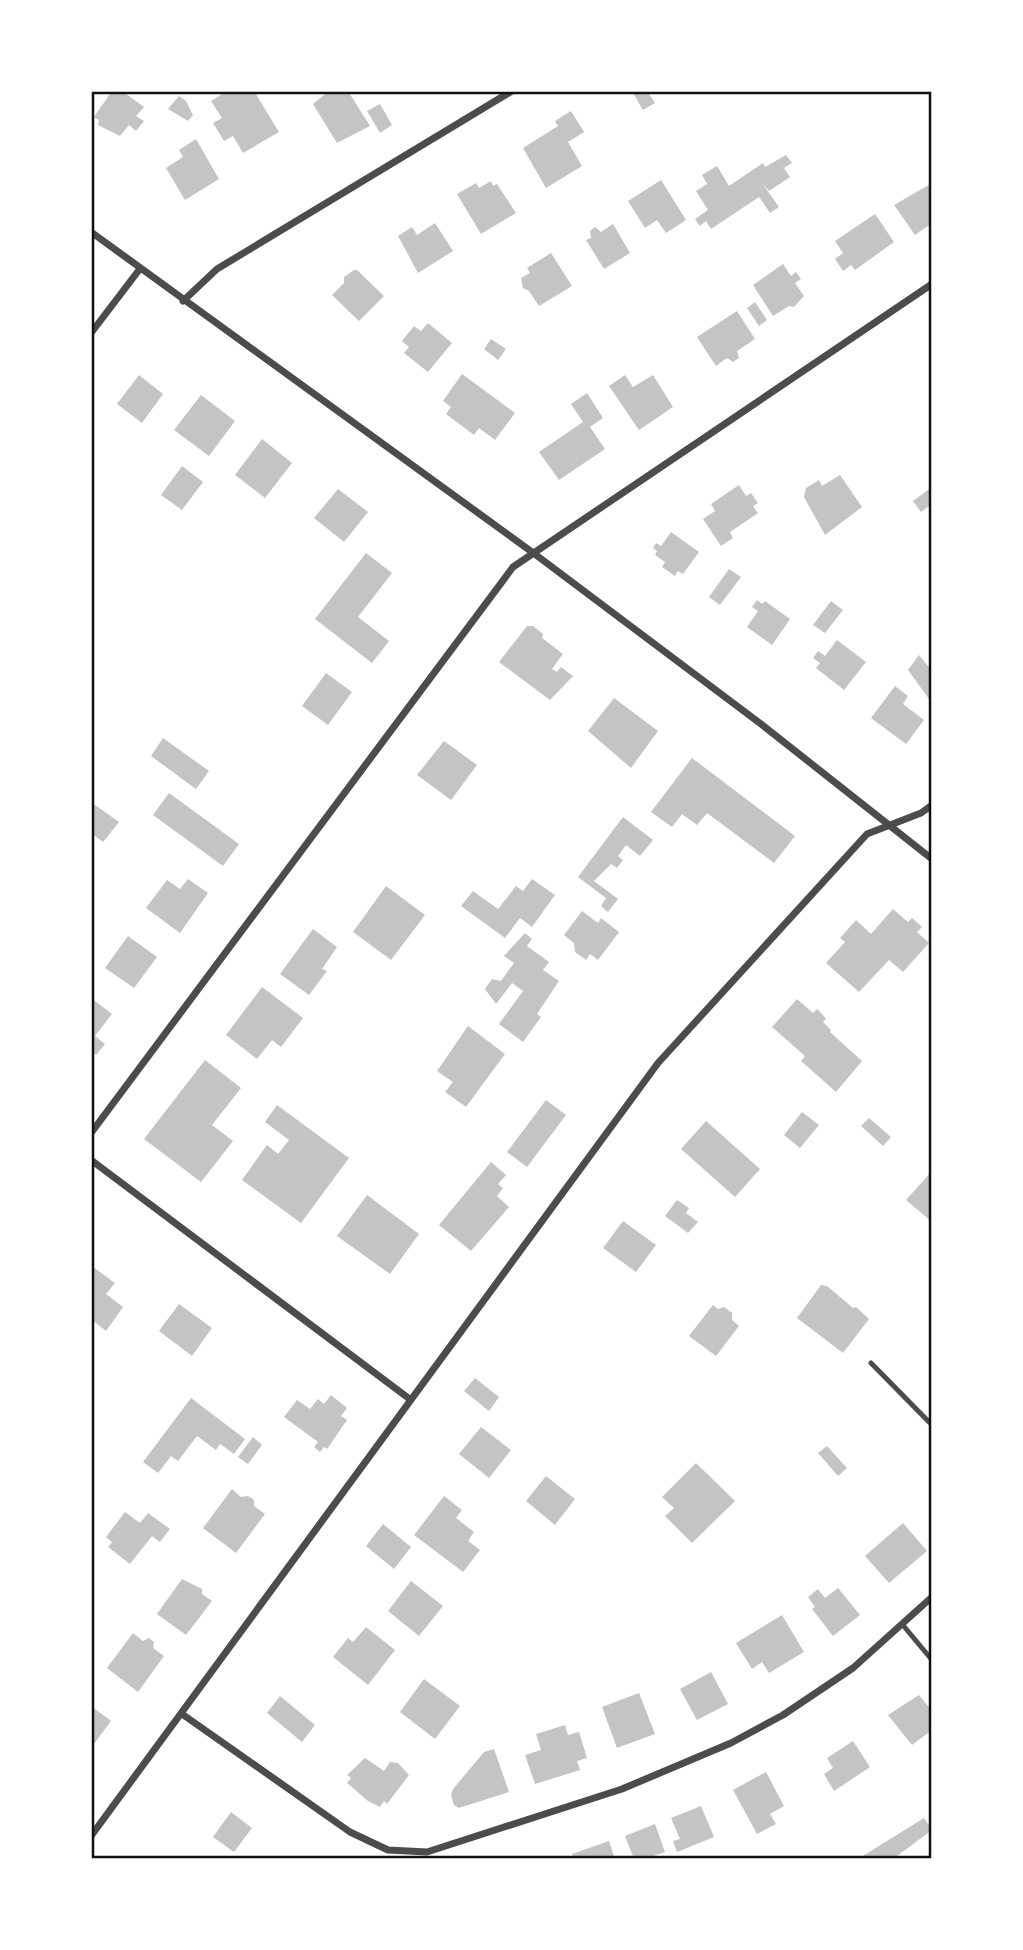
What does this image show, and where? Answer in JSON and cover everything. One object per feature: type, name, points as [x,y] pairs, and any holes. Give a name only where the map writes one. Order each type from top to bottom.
[{"type":"street","points":[[183,301],[217,269],[512,91]]},
{"type":"street","points":[[91,232],[139,270],[533,552],[761,724],[932,859]]},
{"type":"street","points":[[91,334],[139,270]]},
{"type":"street","points":[[91,1133],[498,583],[533,552],[932,284]]},
{"type":"street","points":[[91,1836],[658,1063],[867,834],[921,813],[932,805]]},
{"type":"street","points":[[91,1160],[411,1400]]},
{"type":"street","points":[[182,1714],[350,1832],[388,1850],[427,1852],[622,1789],[731,1743],[783,1715],[853,1668],[932,1597]]},
{"type":"lane","points":[[870,1363],[932,1425]]},
{"type":"lane","points":[[902,1624],[932,1660]]},
{"type":"building","points":[[112,91],[122,91],[144,107],[136,116],[144,121],[136,131],[129,125],[120,136],[98,125],[99,120],[94,117]]},
{"type":"building","points":[[227,91],[254,91],[279,132],[243,153],[233,136],[224,141],[213,123],[222,118],[211,101]]},
{"type":"building","points":[[329,91],[348,91],[370,126],[337,143],[313,104]]},
{"type":"building","points":[[632,91],[647,91],[655,103],[643,110]]},
{"type":"building","points":[[179,96],[186,101],[193,115],[188,121],[168,109]]},
{"type":"building","points":[[380,104],[392,125],[380,133],[367,111]]},
{"type":"building","points":[[571,111],[584,132],[568,142],[582,166],[546,188],[523,148],[558,126],[555,121]]},
{"type":"building","points":[[196,139],[219,179],[185,200],[166,168],[183,157],[179,150]]},
{"type":"building","points":[[786,155],[792,163],[784,168],[790,177],[769,191],[762,183],[779,207],[770,213],[759,197],[711,229],[706,221],[700,226],[695,219],[708,210],[696,191],[707,184],[702,175],[717,166],[729,186],[763,163],[765,167]]},
{"type":"building","points":[[661,180],[686,220],[666,233],[657,220],[645,228],[628,201]]},
{"type":"building","points":[[491,181],[493,186],[497,184],[516,213],[481,234],[457,194],[476,183],[479,188]]},
{"type":"building","points":[[932,183],[932,223],[915,235],[894,205]]},
{"type":"building","points":[[875,214],[894,242],[855,270],[851,265],[843,271],[835,259],[843,253],[835,241]]},
{"type":"building","points":[[435,223],[453,251],[418,273],[398,236],[412,227],[417,235]]},
{"type":"building","points":[[613,224],[630,253],[604,269],[586,240],[591,238],[590,231],[595,227],[601,232]]},
{"type":"building","points":[[551,253],[572,286],[539,306],[529,291],[523,288],[521,278],[530,273],[527,268]]},
{"type":"building","points":[[783,264],[791,276],[796,272],[801,279],[795,283],[804,296],[794,307],[789,306],[773,316],[753,285]]},
{"type":"building","points":[[354,270],[384,296],[359,321],[332,295],[344,283],[344,277]]},
{"type":"building","points":[[755,302],[767,320],[759,326],[747,308]]},
{"type":"building","points":[[737,311],[755,339],[737,351],[739,358],[733,362],[727,358],[716,366],[697,337]]},
{"type":"building","points":[[428,323],[452,343],[428,372],[404,353],[409,347],[402,341],[414,326],[421,331]]},
{"type":"building","points":[[491,339],[506,349],[498,360],[484,349]]},
{"type":"building","points":[[462,374],[515,413],[495,440],[479,428],[474,435],[446,414],[451,407],[443,401]]},
{"type":"building","points":[[139,375],[163,394],[142,423],[117,404]]},
{"type":"building","points":[[625,375],[633,387],[653,375],[673,407],[639,430],[609,386]]},
{"type":"building","points":[[587,393],[603,418],[590,427],[605,449],[559,480],[539,452],[583,422],[571,404]]},
{"type":"building","points":[[201,395],[235,421],[209,456],[174,430]]},
{"type":"building","points":[[262,439],[292,463],[265,498],[235,475]]},
{"type":"building","points":[[182,466],[203,482],[182,510],[161,495]]},
{"type":"building","points":[[840,475],[862,507],[825,535],[804,497],[806,488],[819,480],[822,486]]},
{"type":"building","points":[[739,485],[746,496],[751,493],[758,503],[753,506],[758,513],[730,532],[733,538],[721,546],[703,519],[715,511],[711,504]]},
{"type":"building","points":[[932,487],[932,504],[921,512],[913,501]]},
{"type":"building","points":[[338,489],[368,512],[344,542],[314,518]]},
{"type":"building","points":[[671,532],[699,552],[683,574],[678,571],[675,576],[662,567],[665,562],[655,555],[657,551],[653,548],[656,543],[661,546]]},
{"type":"building","points":[[366,553],[392,573],[358,617],[389,641],[372,663],[315,619]]},
{"type":"building","points":[[729,569],[741,577],[720,605],[709,597]]},
{"type":"building","points":[[757,600],[762,604],[765,601],[790,619],[772,645],[747,627],[758,611],[752,607]]},
{"type":"building","points":[[831,601],[843,610],[825,633],[813,625]]},
{"type":"building","points":[[527,626],[533,626],[543,634],[542,638],[563,654],[552,669],[557,672],[561,667],[573,676],[550,700],[499,662]]},
{"type":"building","points":[[837,640],[866,662],[844,690],[816,668],[820,663],[813,658],[818,651],[825,656]]},
{"type":"building","points":[[919,655],[932,671],[932,696],[929,699],[908,670]]},
{"type":"building","points":[[326,673],[352,692],[328,725],[302,706]]},
{"type":"building","points":[[895,686],[908,696],[903,704],[924,720],[906,744],[871,718]]},
{"type":"building","points":[[614,698],[658,731],[631,768],[588,731]]},
{"type":"building","points":[[163,738],[209,771],[196,789],[151,756]]},
{"type":"building","points":[[444,741],[477,765],[451,800],[417,775]]},
{"type":"building","points":[[692,758],[795,836],[774,863],[707,813],[697,825],[682,814],[672,827],[651,812]]},
{"type":"building","points":[[169,793],[239,844],[223,866],[153,815]]},
{"type":"building","points":[[91,802],[119,822],[103,842],[91,833]]},
{"type":"building","points":[[623,817],[653,840],[640,856],[626,845],[618,856],[623,860],[617,868],[611,864],[594,881],[618,899],[608,912],[601,906],[606,898],[578,877]]},
{"type":"building","points":[[188,879],[208,893],[180,933],[146,908],[167,880],[180,889]]},
{"type":"building","points":[[532,879],[555,895],[532,927],[520,918],[505,938],[461,906],[473,891],[498,909],[516,886],[523,891]]},
{"type":"building","points":[[386,886],[425,915],[391,960],[353,932]]},
{"type":"building","points":[[893,909],[908,922],[912,918],[922,927],[917,932],[929,943],[903,972],[889,960],[859,992],[826,963],[845,942],[840,938],[856,920],[871,934]]},
{"type":"building","points":[[582,911],[598,923],[601,918],[619,932],[598,960],[590,954],[586,960],[575,952],[574,943],[564,935]]},
{"type":"building","points":[[313,929],[337,947],[322,969],[327,971],[309,995],[280,974]]},
{"type":"building","points":[[525,933],[532,939],[527,946],[549,962],[543,970],[559,981],[537,1014],[541,1017],[523,1042],[499,1024],[523,991],[512,983],[496,1004],[485,989],[492,979],[501,981],[514,963],[504,956]]},
{"type":"building","points":[[128,936],[157,957],[134,988],[105,968]]},
{"type":"building","points":[[262,987],[303,1018],[281,1047],[272,1040],[257,1059],[226,1035]]},
{"type":"building","points":[[91,998],[112,1014],[95,1036],[105,1044],[96,1055],[91,1051]]},
{"type":"building","points":[[797,999],[813,1013],[817,1009],[826,1019],[823,1022],[830,1032],[862,1061],[836,1092],[801,1061],[805,1056],[772,1027]]},
{"type":"building","points":[[468,1026],[505,1054],[466,1107],[445,1092],[453,1082],[437,1071]]},
{"type":"building","points":[[205,1060],[241,1088],[212,1125],[233,1141],[201,1182],[144,1139]]},
{"type":"building","points":[[546,1100],[566,1115],[527,1167],[507,1152]]},
{"type":"building","points":[[277,1105],[349,1158],[301,1223],[242,1180],[267,1145],[278,1154],[289,1140],[265,1122]]},
{"type":"building","points":[[802,1112],[819,1125],[800,1148],[784,1135]]},
{"type":"building","points":[[869,1118],[891,1137],[883,1146],[861,1126]]},
{"type":"building","points":[[706,1121],[760,1169],[735,1197],[681,1149]]},
{"type":"building","points":[[491,1162],[506,1175],[498,1184],[503,1188],[497,1196],[509,1207],[471,1251],[439,1225]]},
{"type":"building","points":[[932,1171],[932,1222],[906,1200]]},
{"type":"building","points":[[367,1195],[419,1234],[390,1274],[337,1236]]},
{"type":"building","points":[[677,1200],[689,1208],[686,1213],[698,1222],[688,1233],[665,1216]]},
{"type":"building","points":[[623,1221],[656,1245],[636,1272],[603,1248]]},
{"type":"building","points":[[93,1267],[115,1283],[106,1294],[123,1307],[106,1331],[91,1319]]},
{"type":"building","points":[[821,1285],[827,1286],[869,1319],[843,1353],[797,1318]]},
{"type":"building","points":[[179,1304],[212,1328],[192,1356],[159,1331]]},
{"type":"building","points":[[713,1305],[718,1309],[724,1307],[732,1313],[732,1320],[739,1326],[716,1356],[689,1336]]},
{"type":"building","points":[[475,1378],[499,1397],[489,1411],[464,1391]]},
{"type":"building","points":[[331,1395],[347,1408],[341,1416],[347,1420],[327,1449],[324,1447],[320,1452],[314,1447],[318,1442],[284,1417],[297,1400],[310,1409],[318,1399],[324,1404]]},
{"type":"building","points":[[191,1398],[245,1439],[234,1454],[220,1444],[216,1450],[197,1436],[178,1461],[171,1456],[158,1473],[143,1462]]},
{"type":"building","points":[[481,1427],[511,1450],[489,1478],[459,1454]]},
{"type":"building","points":[[253,1437],[262,1445],[248,1464],[238,1457]]},
{"type":"building","points":[[827,1446],[847,1468],[838,1476],[818,1453]]},
{"type":"building","points":[[696,1463],[735,1501],[692,1543],[665,1516],[674,1508],[662,1497]]},
{"type":"building","points":[[546,1476],[575,1499],[555,1525],[526,1501]]},
{"type":"building","points":[[232,1489],[241,1497],[248,1496],[254,1500],[254,1506],[265,1514],[236,1553],[203,1528]]},
{"type":"building","points":[[444,1496],[462,1510],[456,1518],[474,1532],[468,1541],[480,1550],[463,1572],[414,1535]]},
{"type":"building","points":[[125,1512],[140,1523],[148,1513],[170,1529],[160,1542],[152,1536],[130,1564],[108,1547],[112,1542],[106,1537]]},
{"type":"building","points":[[903,1523],[927,1551],[889,1583],[865,1556]]},
{"type":"building","points":[[383,1524],[411,1547],[394,1569],[366,1546]]},
{"type":"building","points":[[182,1579],[202,1589],[202,1594],[212,1601],[186,1635],[157,1614]]},
{"type":"building","points":[[411,1581],[443,1606],[419,1636],[388,1611]]},
{"type":"building","points":[[838,1588],[860,1615],[833,1636],[812,1609],[815,1607],[808,1597],[818,1589],[825,1598]]},
{"type":"building","points":[[782,1615],[804,1652],[769,1673],[762,1662],[752,1669],[736,1643]]},
{"type":"building","points":[[366,1627],[395,1650],[368,1685],[333,1657],[348,1638],[353,1642]]},
{"type":"building","points":[[133,1633],[143,1641],[149,1638],[154,1642],[153,1648],[164,1656],[138,1692],[107,1668]]},
{"type":"building","points":[[711,1672],[728,1704],[697,1720],[680,1689]]},
{"type":"building","points":[[424,1679],[460,1706],[435,1739],[400,1712]]},
{"type":"building","points":[[639,1693],[655,1734],[617,1748],[602,1707]]},
{"type":"building","points":[[919,1695],[932,1711],[932,1730],[912,1745],[888,1715]]},
{"type":"building","points":[[280,1696],[315,1725],[302,1742],[267,1713]]},
{"type":"building","points":[[91,1706],[111,1721],[91,1748]]},
{"type":"building","points":[[565,1725],[568,1735],[579,1732],[587,1758],[577,1761],[580,1770],[535,1784],[525,1755],[541,1750],[536,1734]]},
{"type":"building","points":[[853,1741],[870,1767],[834,1791],[824,1774],[833,1768],[827,1758]]},
{"type":"building","points":[[494,1749],[509,1792],[459,1808],[454,1805],[451,1795],[453,1789],[484,1752]]},
{"type":"building","points":[[365,1758],[384,1771],[390,1762],[398,1763],[409,1775],[387,1804],[384,1801],[380,1807],[368,1801],[347,1783],[351,1778],[347,1775]]},
{"type":"building","points":[[766,1772],[784,1806],[770,1814],[776,1824],[757,1834],[733,1790]]},
{"type":"building","points":[[701,1806],[714,1837],[677,1852],[673,1841],[680,1839],[671,1818]]},
{"type":"building","points":[[231,1812],[252,1828],[234,1852],[213,1837]]},
{"type":"building","points":[[924,1818],[932,1830],[893,1859],[858,1859]]},
{"type":"building","points":[[655,1824],[665,1852],[645,1859],[634,1859],[625,1836]]},
{"type":"building","points":[[609,1841],[615,1859],[574,1859],[572,1854]]}]
